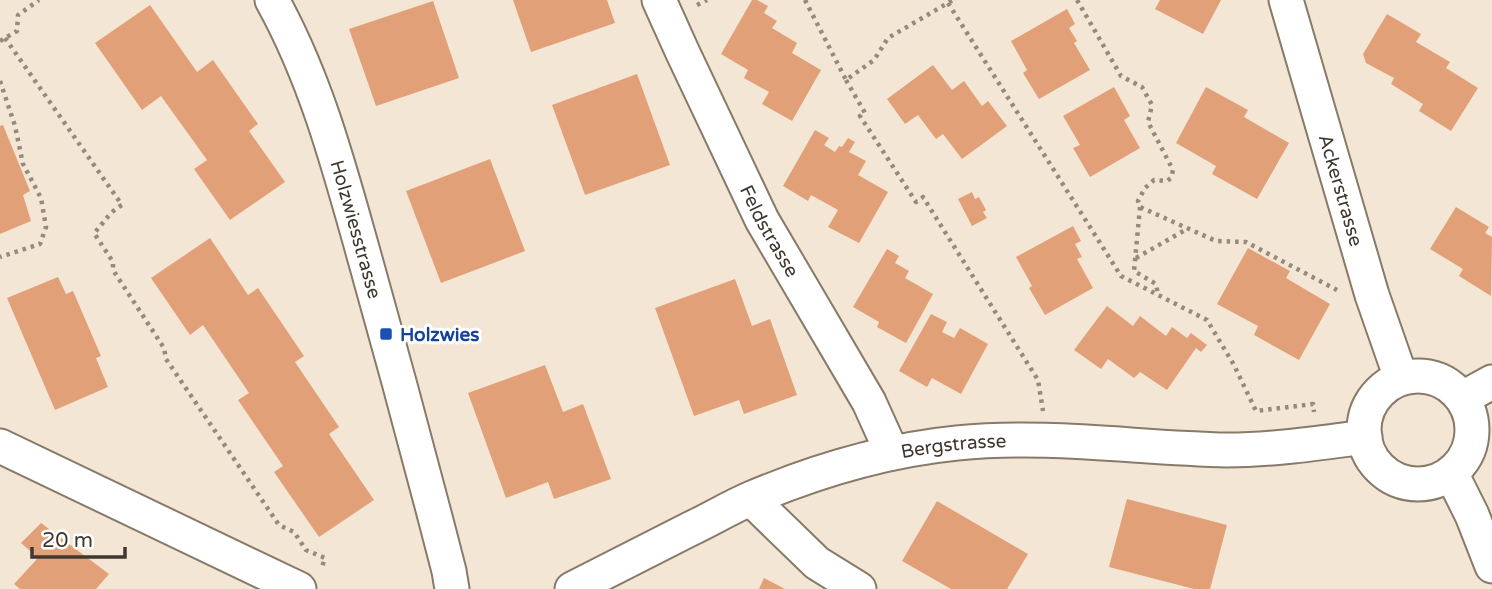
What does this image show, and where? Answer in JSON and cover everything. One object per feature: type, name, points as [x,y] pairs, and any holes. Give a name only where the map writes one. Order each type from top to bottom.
[{"type":"street","name":"Holzwiesstrasse","points":[[272,0],[310,81],[332,141],[408,415],[452,589]]},
{"type":"street","name":"Feldstrasse","points":[[659,0],[762,220],[869,401],[892,453]]},
{"type":"street","name":"Ackerstrasse","points":[[1286,0],[1372,295],[1401,378]]},
{"type":"street","points":[[1401,378],[1435,378],[1451,386],[1463,398],[1470,413],[1473,430],[1470,446],[1451,473],[1434,481],[1416,484],[1397,480],[1382,470],[1370,455],[1364,422],[1377,395],[1388,385],[1401,378]]},
{"type":"street","points":[[1463,398],[1492,382]]},
{"type":"street","name":"Bergstrasse","points":[[572,589],[751,499],[822,473],[892,453],[955,443],[1047,439],[1231,450],[1319,444],[1365,437]]},
{"type":"street","points":[[0,446],[311,579]]},
{"type":"street","points":[[1451,473],[1472,515],[1492,566]]},
{"type":"street","points":[[751,499],[817,563],[859,589]]},
{"type":"path","points":[[39,0],[19,15],[17,31],[2,40],[122,205],[109,213],[105,222],[94,233],[113,262],[113,270],[164,348],[166,359],[279,525],[294,532],[306,550],[325,558],[311,579]]},
{"type":"path","points":[[805,0],[864,113],[860,116],[916,202],[923,197],[1038,380],[1047,439]]},
{"type":"path","points":[[1077,0],[1121,76],[1142,87],[1152,106],[1148,122],[1173,170],[1167,181],[1154,180],[1145,188],[1138,201],[1140,207],[1134,271],[1156,284],[1159,296]]},
{"type":"path","points":[[846,80],[874,60],[888,38],[950,1],[1121,276],[1207,320],[1234,365],[1256,411],[1313,404],[1319,444]]},
{"type":"path","points":[[0,82],[15,126],[23,164],[41,198],[46,227],[40,244],[0,257]]},
{"type":"path","points":[[1140,207],[1216,241],[1246,242],[1354,299],[1372,295]]},
{"type":"path","points":[[1136,258],[1188,229]]},
{"type":"building","points":[[513,0],[607,0],[615,23],[531,52]]},
{"type":"building","points":[[752,0],[768,6],[764,13],[777,21],[772,28],[797,43],[792,53],[821,70],[792,121],[762,104],[769,92],[744,78],[748,70],[721,54]]},
{"type":"building","points":[[1160,0],[1221,0],[1203,34],[1155,9]]},
{"type":"building","points":[[433,1],[459,78],[376,106],[349,29]]},
{"type":"building","points":[[150,5],[197,72],[213,60],[258,124],[249,131],[285,182],[230,220],[194,169],[207,160],[161,96],[142,110],[95,43]]},
{"type":"building","points":[[1067,9],[1075,24],[1069,28],[1077,41],[1074,43],[1090,70],[1039,99],[1023,73],[1027,70],[1011,41]]},
{"type":"building","points":[[1387,14],[1421,34],[1416,42],[1450,62],[1446,68],[1478,88],[1451,131],[1419,111],[1423,104],[1391,84],[1394,78],[1366,63],[1363,54]]},
{"type":"building","points":[[933,65],[952,90],[964,81],[982,106],[988,101],[1007,126],[962,159],[943,134],[936,139],[918,115],[905,124],[887,99]]},
{"type":"building","points":[[637,74],[670,165],[585,195],[552,105]]},
{"type":"building","points":[[1114,87],[1130,116],[1124,120],[1140,148],[1090,177],[1073,148],[1080,145],[1063,116]]},
{"type":"building","points":[[1206,87],[1248,110],[1244,117],[1289,143],[1257,199],[1212,174],[1216,166],[1176,143]]},
{"type":"building","points":[[3,125],[30,191],[23,195],[31,221],[0,234],[0,126]]},
{"type":"building","points":[[815,130],[829,138],[824,145],[835,152],[848,138],[855,142],[849,152],[866,161],[858,175],[888,192],[859,243],[828,227],[838,210],[811,195],[808,201],[783,186]]},
{"type":"building","points":[[490,159],[525,251],[441,283],[406,191]]},
{"type":"building","points":[[972,192],[975,199],[979,197],[987,218],[972,226],[958,199]]},
{"type":"building","points":[[1456,207],[1489,227],[1485,233],[1492,237],[1491,296],[1459,276],[1463,269],[1430,249]]},
{"type":"building","points":[[1073,226],[1081,241],[1075,244],[1082,257],[1077,259],[1093,288],[1045,315],[1029,288],[1032,286],[1016,257]]},
{"type":"building","points":[[210,238],[248,295],[258,288],[304,356],[295,362],[339,427],[329,434],[374,500],[319,537],[274,472],[283,466],[238,400],[249,393],[203,325],[190,335],[151,278]]},
{"type":"building","points":[[1248,248],[1290,271],[1286,278],[1330,304],[1299,360],[1254,335],[1258,326],[1217,304]]},
{"type":"building","points":[[887,249],[899,256],[895,263],[909,271],[905,278],[933,294],[906,343],[877,327],[879,322],[853,307]]},
{"type":"building","points":[[58,277],[66,294],[73,291],[101,356],[96,358],[108,387],[55,410],[7,298]]},
{"type":"building","points":[[735,279],[752,326],[770,319],[797,395],[744,414],[739,400],[694,416],[655,308]]},
{"type":"building","points":[[1107,306],[1133,326],[1140,316],[1166,336],[1172,327],[1187,338],[1191,333],[1207,345],[1201,352],[1196,348],[1167,390],[1140,372],[1134,378],[1108,359],[1101,369],[1074,350]]},
{"type":"building","points":[[931,314],[947,322],[942,332],[954,338],[960,328],[988,344],[961,394],[932,378],[927,387],[899,371]]},
{"type":"building","points":[[545,365],[563,412],[583,404],[611,479],[554,499],[548,482],[506,498],[468,393]]},
{"type":"building","points":[[1127,499],[1227,525],[1210,589],[1194,589],[1109,567]]},
{"type":"building","points":[[937,501],[1028,554],[1007,589],[951,589],[902,561]]},
{"type":"building","points":[[41,523],[109,574],[96,589],[20,589],[14,584],[38,558],[21,543]]},
{"type":"building","points":[[764,578],[785,589],[759,589]]},
{"type":"place","name":"Holzwies","points":[[386,334]]}]
